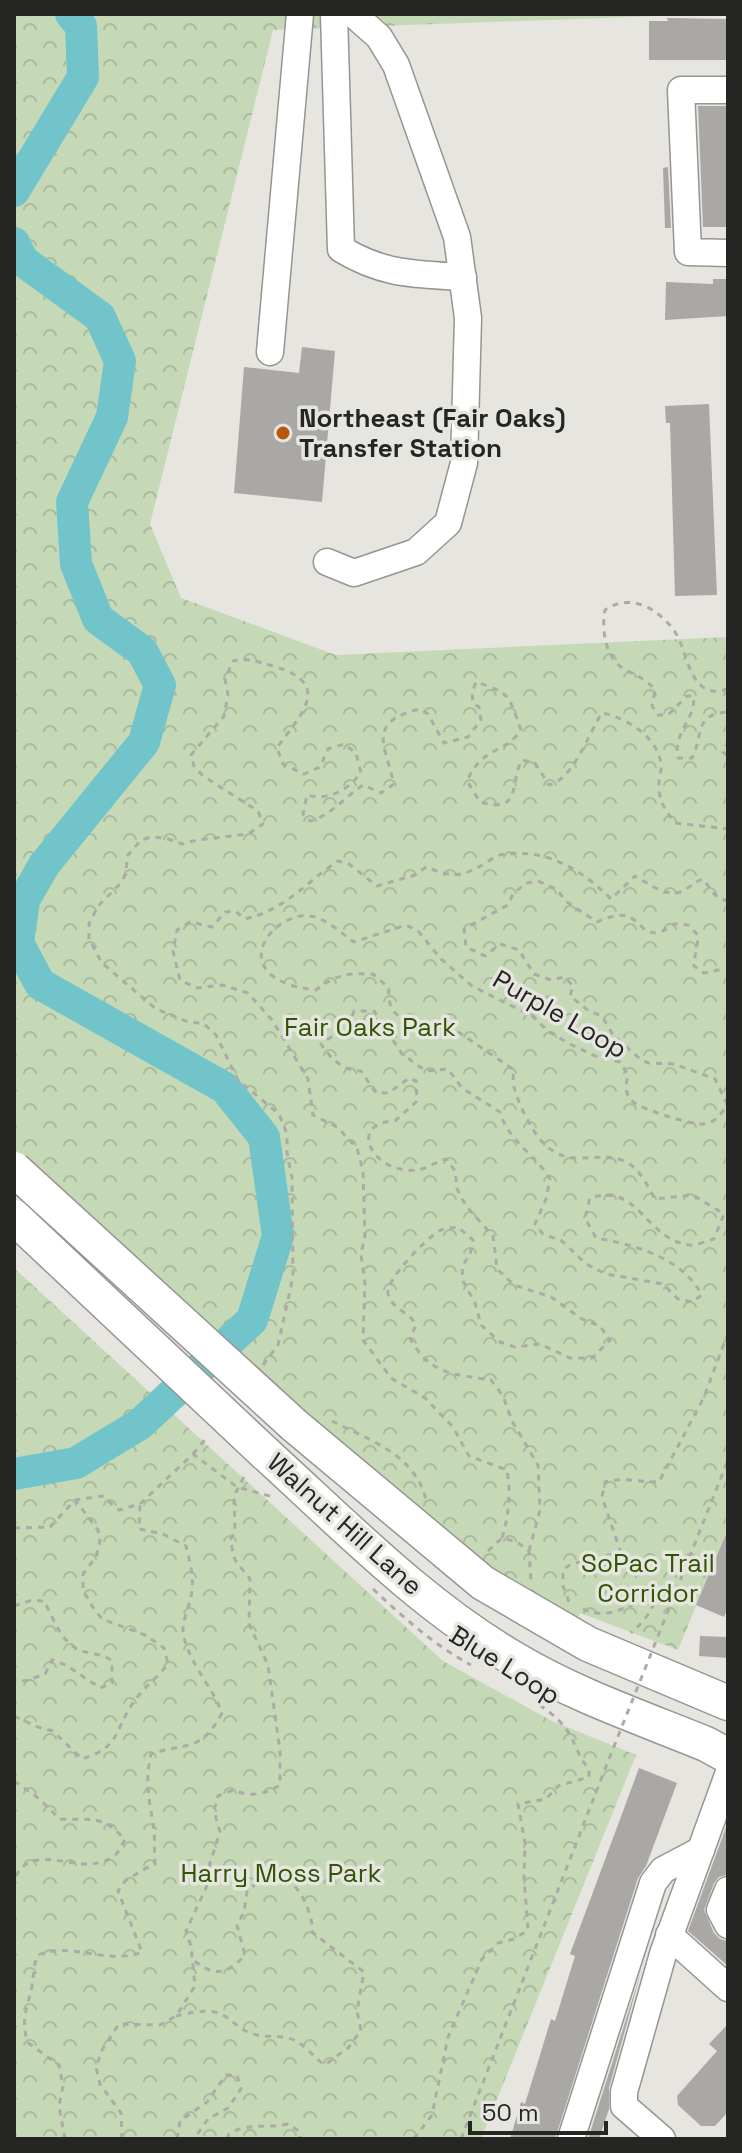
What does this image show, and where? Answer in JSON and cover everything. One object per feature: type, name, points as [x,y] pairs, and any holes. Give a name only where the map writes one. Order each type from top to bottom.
[{"type":"main road","name":"Walnut Hill Lane","points":[[14,1169],[294,1425],[444,1552],[495,1590],[588,1644],[728,1702]]},
{"type":"main road","name":"Walnut Hill Lane","points":[[14,1217],[266,1454],[405,1579],[473,1632],[556,1682],[728,1756]]},
{"type":"street","points":[[270,352],[300,14]]},
{"type":"street","points":[[334,14],[341,249],[366,264],[402,274],[463,277]]},
{"type":"street","points":[[327,562],[354,573],[416,552],[448,523],[464,463],[468,318],[457,237],[396,65],[379,37],[353,14]]},
{"type":"street","points":[[728,90],[681,90],[688,252],[728,253]]},
{"type":"street","points":[[662,2139],[624,2106],[624,2092],[669,1935],[728,1775]]},
{"type":"street","points":[[571,2139],[653,1883],[663,1870],[701,1850]]},
{"type":"street","points":[[728,1890],[720,1910],[728,1925]]},
{"type":"street","points":[[669,1935],[707,1959],[728,1988]]},
{"type":"path","points":[[728,689],[711,691],[693,678],[676,634],[643,604],[615,603],[605,610],[603,634],[615,661],[645,678],[655,690],[652,706],[658,715],[668,715],[687,696],[693,696],[693,708],[676,746],[678,758],[692,758],[698,748],[701,724],[708,716],[728,712]]},
{"type":"path","points":[[262,1366],[278,1345],[293,1277],[292,1178],[287,1134],[279,1114],[238,1080],[216,1035],[204,1024],[186,1021],[156,1009],[102,963],[89,939],[89,924],[98,906],[119,885],[126,874],[127,856],[141,840],[165,838],[182,844],[248,834],[263,824],[258,811],[203,776],[194,766],[191,755],[224,716],[228,695],[225,679],[233,661],[247,658],[294,672],[304,684],[308,697],[304,714],[277,748],[283,764],[304,774],[320,767],[328,749],[344,744],[356,753],[361,773],[353,782],[329,797],[307,795],[303,814],[310,821],[326,817],[335,805],[363,785],[381,793],[394,784],[385,759],[384,744],[385,728],[392,719],[420,709],[428,714],[444,743],[468,737],[481,720],[479,707],[473,703],[472,693],[476,682],[501,690],[512,701],[521,730],[514,740],[487,753],[473,768],[467,781],[480,802],[492,806],[502,804],[512,796],[517,786],[516,772],[522,760],[535,763],[549,785],[559,782],[573,767],[602,713],[618,716],[654,745],[661,764],[658,783],[662,807],[675,823],[728,829]]},
{"type":"path","points":[[728,741],[723,752],[728,756]]},
{"type":"path","points":[[485,1553],[502,1538],[509,1504],[507,1470],[469,1456],[453,1427],[425,1398],[391,1378],[363,1340],[363,1171],[357,1148],[337,1127],[313,1115],[308,1079],[272,1020],[248,993],[222,985],[197,988],[180,980],[173,951],[177,930],[190,922],[212,927],[225,912],[235,911],[245,919],[264,915],[290,902],[297,892],[338,861],[349,864],[377,886],[415,875],[426,867],[447,875],[467,874],[499,855],[547,855],[581,872],[611,899],[635,876],[669,894],[684,891],[692,882],[703,879],[715,895],[728,902]]},
{"type":"path","name":"Purple Loop","points":[[529,1551],[540,1510],[538,1465],[512,1421],[503,1396],[491,1380],[437,1371],[425,1360],[410,1338],[416,1325],[414,1320],[399,1311],[388,1292],[390,1281],[442,1229],[458,1227],[473,1240],[470,1255],[462,1266],[463,1281],[475,1303],[481,1325],[500,1342],[515,1347],[540,1344],[570,1358],[592,1358],[610,1340],[600,1326],[582,1319],[551,1297],[514,1285],[497,1269],[493,1236],[466,1206],[456,1187],[456,1172],[446,1159],[420,1170],[396,1169],[371,1152],[368,1138],[372,1129],[384,1121],[395,1121],[417,1101],[416,1081],[409,1078],[389,1093],[376,1093],[361,1071],[347,1069],[330,1057],[321,1044],[349,1025],[354,1011],[374,1011],[402,1054],[426,1071],[448,1069],[462,1088],[500,1112],[505,1128],[541,1163],[550,1179],[546,1199],[535,1224],[543,1234],[562,1241],[586,1264],[606,1274],[663,1284],[678,1299],[692,1302],[702,1295],[695,1283],[650,1251],[596,1238],[585,1218],[590,1198],[604,1193],[625,1198],[659,1232],[690,1245],[714,1239],[724,1214],[693,1195],[655,1199],[641,1175],[626,1162],[597,1155],[582,1158],[560,1156],[536,1139],[512,1082],[514,1070],[488,1051],[451,1027],[414,1029],[393,1011],[388,1003],[389,988],[373,974],[332,977],[316,990],[293,986],[271,975],[263,962],[263,945],[271,929],[288,920],[308,915],[321,919],[354,942],[406,925],[418,931],[441,959],[472,986],[532,1016],[549,1032],[570,1044],[595,1056],[620,1062],[628,1075],[626,1088],[631,1101],[666,1117],[704,1124],[720,1117],[727,1104],[715,1079],[674,1064],[648,1063],[639,1058],[613,1035],[602,1016],[589,1011],[570,996],[573,986],[565,977],[551,980],[534,974],[519,950],[500,944],[485,956],[466,947],[464,929],[508,905],[513,894],[526,883],[538,881],[556,889],[567,902],[597,922],[613,915],[631,916],[648,931],[658,933],[675,924],[688,925],[698,935],[699,951],[694,966],[704,973],[728,968]]},
{"type":"path","points":[[728,1183],[728,1190]]},
{"type":"path","points":[[629,1635],[644,1621],[655,1604],[656,1596],[603,1616],[569,1602],[563,1586],[563,1570],[572,1562],[581,1560],[618,1569],[623,1559],[602,1497],[605,1482],[622,1477],[640,1482],[659,1482],[704,1397],[728,1333]]},
{"type":"path","points":[[330,1420],[395,1453],[415,1474],[427,1506]]},
{"type":"path","points":[[14,1528],[50,1527],[75,1500],[102,1496],[119,1510],[140,1504],[193,1454],[237,1487],[277,1498]]},
{"type":"path","points":[[461,2139],[728,1460]]},
{"type":"path","points":[[176,2016],[195,1986],[186,1931],[206,1888],[220,1832],[214,1811],[218,1796],[233,1790],[245,1795],[267,1793],[280,1785],[280,1751],[268,1665],[249,1624],[250,1579],[235,1560],[230,1540],[235,1531],[234,1496],[237,1487]]},
{"type":"path","points":[[14,1716],[53,1731],[82,1759],[100,1753],[116,1738],[131,1705],[168,1664],[164,1648],[145,1635],[102,1619],[92,1606],[83,1590],[83,1574],[96,1557],[100,1541],[98,1530],[75,1500]]},
{"type":"path","points":[[65,2139],[59,2106],[63,2086],[59,2065],[27,2042],[23,2023],[33,1967],[38,1955],[47,1951],[79,1949],[95,1955],[129,1958],[142,1952],[118,1891],[126,1880],[155,1863],[154,1832],[147,1800],[147,1772],[151,1754],[181,1749],[201,1741],[214,1729],[222,1713],[183,1631],[192,1594],[192,1567],[186,1546],[163,1534],[139,1529],[140,1504]]},
{"type":"path","points":[[502,1538],[517,1542],[529,1551],[531,1593]]},
{"type":"path","name":"Blue Loop","points":[[372,1588],[448,1653],[472,1665]]},
{"type":"path","points":[[14,1606],[32,1600],[44,1601],[60,1633],[72,1647],[106,1656],[112,1661],[114,1673],[112,1683],[100,1688],[66,1665],[52,1660],[45,1674],[25,1681],[14,1679]]},
{"type":"path","name":"Blue Loop","points":[[414,2139],[432,2115],[448,2037],[482,1959],[498,1943],[514,1939],[528,1930],[525,1843],[518,1804],[546,1799],[558,1786],[589,1777],[589,1769],[579,1759],[569,1733],[551,1712],[529,1698]]},
{"type":"path","points":[[14,1781],[60,1819],[93,1818],[114,1827],[125,1840],[116,1855],[101,1862],[82,1866],[53,1859],[36,1859],[19,1869],[14,1880]]},
{"type":"path","points":[[122,2139],[121,2113],[100,2084],[96,2067],[102,2050],[119,2024],[160,2025],[192,2012],[220,2013],[236,2027],[250,2033],[287,2037],[301,2043],[311,2056],[325,2065],[349,2047],[361,2030],[357,2011],[364,1972],[313,1933],[312,1918],[302,1893],[285,1879],[264,1878],[247,1892],[244,1912],[237,1925],[245,1955],[234,1966],[222,1972],[206,1971],[193,1960]]},
{"type":"path","points":[[177,2139],[180,2121],[207,2102],[226,2075],[237,2075],[241,2089],[228,2108],[208,2119],[194,2139]]},
{"type":"path","points":[[227,2139],[241,2126],[271,2128],[288,2124],[299,2131],[300,2139]]},
{"type":"green space","name":"Fair Oaks Park","points":[[14,14],[710,14],[273,30],[150,524],[181,598],[336,655],[728,637],[728,1528],[678,1650],[580,1613],[576,1621],[507,1588],[14,1191]]},
{"type":"green space","name":"Harry Moss Park","points":[[14,1268],[443,1661],[552,1721],[636,1755],[481,2139],[14,2139]]},
{"type":"building","points":[[667,18],[728,19],[728,60],[649,60],[649,21],[668,21]]},
{"type":"building","points":[[698,106],[728,106],[728,227],[703,227]]},
{"type":"building","points":[[668,167],[671,228],[665,228],[663,168]]},
{"type":"building","points":[[713,279],[728,279],[728,316],[665,320],[666,282],[713,284]]},
{"type":"building","name":"Northeast (Fair Oaks) Transfer Station","points":[[302,347],[335,351],[322,502],[234,493],[244,367],[299,373]]},
{"type":"building","points":[[709,404],[717,595],[675,596],[670,423],[666,423],[665,406]]},
{"type":"building","points":[[728,1529],[728,1608],[724,1617],[696,1605]]},
{"type":"building","points":[[700,1636],[728,1637],[728,1658],[699,1656]]},
{"type":"building","points":[[639,1768],[677,1783],[646,1866],[638,1878],[555,2139],[510,2139],[521,2102],[525,2104],[551,2019],[555,2021],[575,1956],[570,1954]]},
{"type":"building","points":[[728,1822],[728,1874],[714,1883],[704,1910],[714,1933],[728,1941],[728,1966],[688,1931]]},
{"type":"building","points":[[641,1972],[609,2088],[609,2109],[599,2139],[588,2139]]},
{"type":"building","points":[[728,2024],[728,2112],[715,2126],[701,2126],[678,2105],[677,2096],[717,2051],[709,2044]]},
{"type":"waterway","points":[[14,191],[83,77],[81,26],[71,14]]},
{"type":"waterway","points":[[14,243],[23,261],[100,317],[120,361],[112,417],[72,502],[76,564],[98,619],[142,651],[160,685],[144,742],[44,865],[24,900],[18,943],[40,984],[225,1088],[264,1137],[278,1236],[252,1320],[140,1424],[76,1463],[14,1474]]},
{"type":"place","name":"Northeast (Fair Oaks) Transfer Station","points":[[283,433]]},
{"type":"park label","name":"SoPac Trail Corridor","points":[[648,1578]]}]
